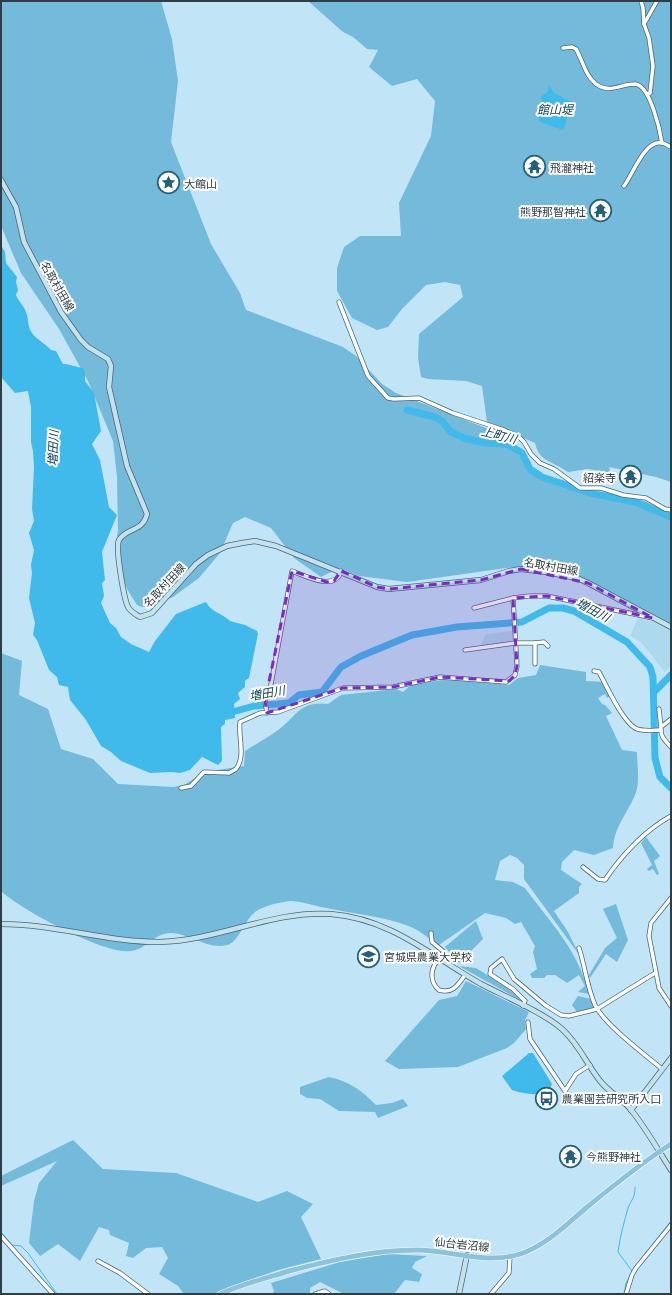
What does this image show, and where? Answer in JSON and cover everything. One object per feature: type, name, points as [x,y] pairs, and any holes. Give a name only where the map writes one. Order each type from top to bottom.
[{"type":"main road","name":"名取村田線","points":[[1,180],[16,207],[24,242],[62,312],[81,340],[88,347],[104,355],[111,366],[109,387],[127,466],[147,514],[141,527],[124,535],[118,541],[117,555],[125,596],[130,610],[140,617],[152,613],[196,564],[208,555],[227,546],[255,542],[276,546],[341,571],[377,587],[388,589],[481,580],[509,571],[521,569],[577,578],[671,627]]},
{"type":"main road","points":[[1,924],[24,925],[142,941],[169,941],[198,938],[291,916],[331,914],[368,922],[398,933],[465,975],[564,1030],[578,1047],[602,1084],[631,1110],[671,1170]]},
{"type":"main road","points":[[631,1110],[671,1058]]},
{"type":"main road","name":"仙台岩沼線","points":[[220,1294],[260,1280],[351,1255],[418,1250],[496,1257],[510,1256],[531,1250],[541,1244],[626,1176],[671,1144]]},
{"type":"main road","points":[[459,1294],[466,1255]]},
{"type":"street","points":[[641,1],[644,8],[644,24],[653,66],[650,93],[648,94]]},
{"type":"street","points":[[644,24],[657,1]]},
{"type":"street","points":[[563,48],[572,47],[576,50],[589,78],[598,85],[611,89],[635,84],[640,85],[648,94],[651,107],[658,119],[662,143]]},
{"type":"street","points":[[624,186],[647,147],[655,143],[662,143],[671,147]]},
{"type":"street","points":[[339,302],[368,376],[388,398],[419,398],[453,413],[504,430],[519,437],[524,442],[531,454],[540,463],[554,469],[580,488],[601,488],[623,495],[646,498],[665,509],[671,510]]},
{"type":"street","points":[[267,713],[265,701],[270,684],[292,571],[327,582],[334,581],[340,576],[341,571]]},
{"type":"street","points":[[474,608],[513,598],[547,596],[652,618]]},
{"type":"street","points":[[181,788],[191,786],[204,772],[229,773],[236,769],[242,756],[239,737],[240,722],[256,715],[288,709],[343,688],[380,689],[440,677],[467,677],[492,681],[509,681],[515,675],[517,670],[513,598]]},
{"type":"street","points":[[465,650],[516,643],[544,642],[548,646]]},
{"type":"street","points":[[535,643],[535,664]]},
{"type":"street","points":[[594,671],[599,672],[624,716],[636,728],[649,730],[660,729],[671,719]]},
{"type":"street","points":[[659,709],[661,736],[671,747]]},
{"type":"street","points":[[583,867],[598,879],[606,880],[620,859],[654,827],[671,816]]},
{"type":"street","points":[[671,898],[654,919],[649,928],[655,974],[659,988],[671,1006]]},
{"type":"street","points":[[431,933],[432,942],[444,952],[435,964],[432,971],[433,983],[439,990],[448,991],[454,989],[465,975]]},
{"type":"street","points":[[579,948],[592,996],[598,1009],[616,1029],[662,1069]]},
{"type":"street","points":[[523,1006],[524,1001],[519,995],[490,974],[491,968],[502,959],[514,978],[545,1005],[561,1015],[569,1016],[598,1009],[655,974]]},
{"type":"street","points":[[528,1022],[530,1039],[565,1091],[576,1074],[590,1065]]},
{"type":"street","points":[[626,1294],[636,1268],[671,1225]]},
{"type":"street","points":[[1,1236],[53,1294]]},
{"type":"street","points":[[491,1294],[509,1273],[510,1256]]},
{"type":"street","points":[[98,1261],[120,1273],[148,1294]]},
{"type":"street","points":[[315,1294],[325,1291],[329,1294]]},
{"type":"highlighted area","points":[[521,569],[588,583],[653,618],[547,596],[513,598],[517,666],[515,675],[509,681],[440,677],[393,687],[343,688],[267,713],[265,701],[292,571],[327,582],[334,581],[341,571],[377,587],[389,589],[481,580]]},
{"type":"shaded area","points":[[1,1],[161,1],[172,39],[178,81],[171,142],[211,244],[240,293],[246,310],[343,347],[356,356],[382,384],[396,393],[486,428],[502,439],[540,476],[563,480],[576,488],[644,501],[671,513],[671,625],[583,578],[545,571],[514,567],[407,582],[359,576],[339,568],[321,577],[294,558],[271,528],[245,517],[233,523],[220,553],[199,578],[173,597],[150,606],[142,607],[137,605],[127,589],[118,566],[115,551],[118,530],[117,477],[113,441],[88,381],[59,329],[21,273],[1,226]]},
{"type":"shaded area","points":[[308,1],[671,1],[671,482],[656,477],[609,467],[611,473],[588,469],[568,472],[543,458],[535,443],[487,422],[482,386],[466,381],[428,379],[421,377],[418,358],[419,334],[463,297],[460,285],[445,282],[426,285],[402,309],[388,327],[377,330],[352,318],[337,291],[337,268],[344,247],[360,236],[401,236],[399,203],[431,136],[435,101],[417,79],[392,86],[369,67],[378,50],[367,49],[353,37],[343,32]]},
{"type":"shaded area","points":[[638,618],[656,622],[671,630],[671,666],[665,672],[641,642],[630,636]]},
{"type":"shaded area","points":[[512,631],[513,642],[480,646],[486,634]]},
{"type":"shaded area","points":[[1,653],[22,661],[19,695],[48,709],[61,749],[93,759],[118,784],[173,787],[184,785],[204,772],[244,766],[245,751],[278,730],[300,710],[311,704],[328,704],[341,695],[396,689],[403,692],[411,685],[449,679],[509,685],[518,678],[536,675],[540,665],[586,672],[586,681],[605,682],[611,696],[607,698],[605,694],[598,698],[612,713],[606,716],[622,750],[637,752],[638,782],[633,799],[616,833],[613,848],[594,855],[574,850],[562,862],[561,870],[582,884],[579,887],[579,893],[554,911],[568,932],[580,956],[524,879],[524,865],[517,858],[510,855],[500,861],[495,880],[513,882],[525,888],[571,950],[578,963],[589,994],[578,992],[585,986],[579,975],[567,983],[555,975],[547,975],[544,978],[532,978],[530,974],[537,969],[533,952],[535,946],[521,922],[515,924],[506,918],[485,913],[439,945],[422,933],[401,923],[290,901],[274,904],[253,913],[235,940],[227,945],[220,946],[206,944],[179,934],[166,933],[137,950],[131,951],[103,946],[84,939],[26,909],[1,891]]},
{"type":"shaded area","points":[[646,837],[660,856],[654,861],[659,874],[657,875],[653,869],[649,871],[647,869],[652,865],[641,843]]},
{"type":"shaded area","points":[[616,904],[628,940],[617,962],[606,954],[590,978],[589,975],[605,948],[617,938],[603,909]]},
{"type":"shaded area","points":[[476,921],[483,939],[459,963],[445,947]]},
{"type":"shaded area","points":[[459,966],[476,968],[508,988],[522,1001]]},
{"type":"shaded area","points":[[466,981],[529,1012],[525,1020],[526,1029],[514,1043],[507,1048],[458,1067],[399,1069],[385,1061],[439,1000],[457,996]]},
{"type":"shaded area","points":[[578,996],[591,999],[594,1006],[592,1009],[577,1012],[572,1005]]},
{"type":"shaded area","points":[[329,1077],[349,1084],[376,1105],[392,1103],[403,1099],[408,1106],[378,1118],[375,1112],[339,1111],[320,1099],[307,1098],[300,1094],[300,1087]]},
{"type":"shaded area","points":[[73,1140],[103,1169],[176,1173],[258,1202],[287,1191],[313,1204],[301,1217],[321,1259],[278,1270],[213,1294],[184,1294],[178,1286],[159,1274],[168,1258],[162,1247],[146,1248],[133,1258],[126,1256],[129,1243],[110,1235],[109,1230],[99,1227],[80,1261],[58,1244],[40,1256],[29,1243],[34,1201],[39,1183],[57,1161],[1,1186],[1,1176]]},
{"type":"shaded area","points":[[388,1254],[427,1256],[415,1262],[412,1268],[422,1274],[419,1282],[405,1280],[394,1294],[344,1294],[320,1282],[310,1288],[310,1294],[272,1294],[274,1291],[271,1283],[340,1262]]},
{"type":"water","name":"館山堤","points":[[549,85],[554,93],[572,102],[564,128],[562,130],[540,122],[539,120],[541,97],[548,91]]},
{"type":"water","points":[[1,245],[5,252],[6,263],[17,277],[16,282],[18,290],[16,295],[25,310],[29,328],[32,333],[51,350],[56,351],[63,364],[83,368],[85,373],[85,381],[94,393],[101,431],[92,444],[100,460],[109,507],[117,515],[102,552],[105,580],[102,583],[104,596],[101,603],[110,623],[116,628],[121,637],[131,644],[149,652],[155,641],[176,614],[206,602],[211,609],[230,621],[245,625],[257,631],[258,634],[249,678],[245,681],[245,687],[238,693],[240,699],[234,704],[235,718],[225,720],[225,724],[221,727],[222,761],[218,765],[202,757],[190,770],[180,773],[150,773],[121,761],[101,746],[86,720],[70,700],[68,687],[59,685],[57,677],[49,670],[37,640],[33,635],[35,623],[29,598],[32,573],[31,565],[34,550],[29,533],[34,521],[32,509],[34,467],[31,442],[31,407],[28,391],[15,393],[1,377]]},
{"type":"water","points":[[529,1053],[533,1053],[552,1084],[549,1089],[540,1094],[529,1094],[512,1090],[502,1076]]},
{"type":"waterway","name":"上町川","points":[[407,410],[435,417],[442,421],[451,432],[464,438],[484,443],[507,444],[522,453],[530,469],[542,477],[590,493],[635,502],[671,517]]},
{"type":"waterway","name":"増田川","points":[[225,714],[254,706],[289,703],[299,695],[322,692],[341,667],[361,656],[412,635],[457,627],[522,622],[549,608],[563,608],[574,611],[627,642],[650,667],[653,677],[655,758],[660,777],[671,788]]},
{"type":"waterway","name":"上町川","points":[[654,692],[671,675]]},
{"type":"waterway","points":[[632,1271],[618,1252],[628,1208],[634,1196],[635,1187]]},
{"type":"waterway","points":[[645,1254],[671,1221]]},
{"type":"waterway","points":[[1,1232],[12,1245],[21,1246],[28,1253],[57,1294]]},
{"type":"waterway","points":[[624,1294],[626,1283],[634,1269]]},
{"type":"place","name":"飛瀧神社","points":[[535,167]]},
{"type":"place","name":"大館山","points":[[169,183]]},
{"type":"place","name":"熊野那智神社","points":[[601,211]]},
{"type":"place","name":"紹楽寺","points":[[631,477]]},
{"type":"place","name":"宮城県農業大学校","points":[[368,956]]},
{"type":"place","name":"農業園芸研究所入口","points":[[546,1098]]},
{"type":"place","name":"今熊野神社","points":[[571,1156]]}]
